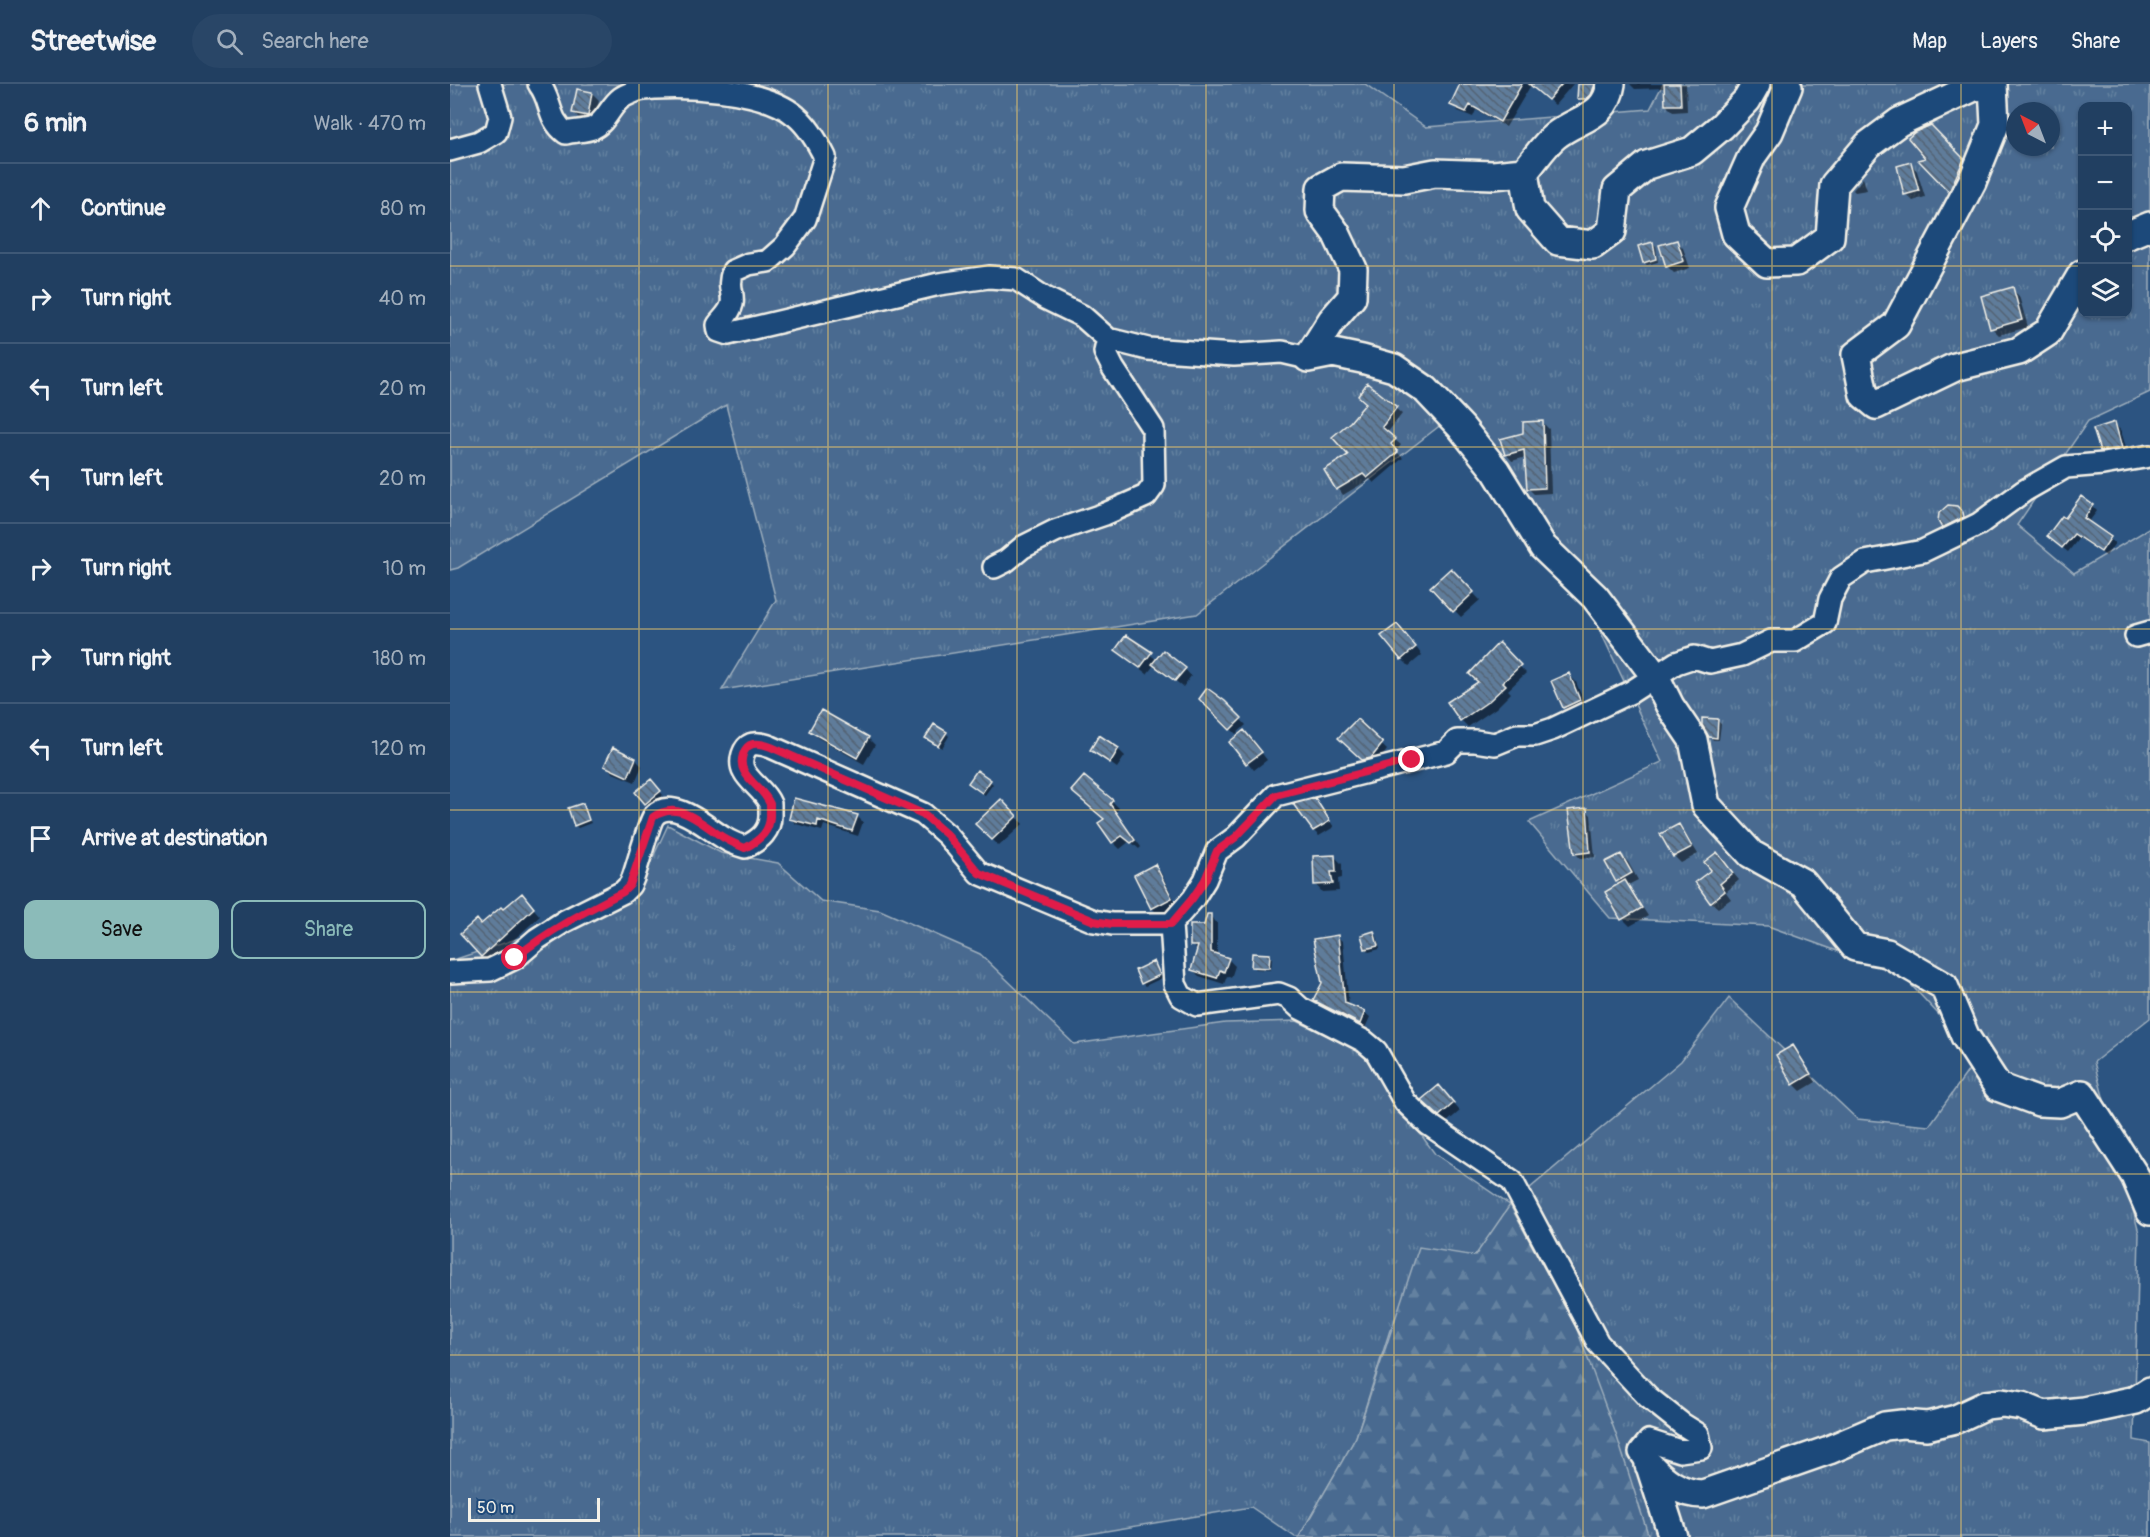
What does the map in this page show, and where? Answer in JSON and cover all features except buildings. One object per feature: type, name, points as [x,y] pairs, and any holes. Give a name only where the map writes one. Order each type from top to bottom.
[{"type":"street","points":[[450,150],[478,142],[496,132],[500,117],[490,84]]},
{"type":"street","points":[[539,84],[544,90],[557,126],[566,133],[593,128],[607,116],[621,98],[639,90],[665,84],[724,87],[767,98],[796,116],[818,144],[825,157],[805,219],[785,246],[768,261],[749,264],[733,271],[729,283],[732,303],[729,312],[718,325],[719,331],[728,334],[939,284],[988,277],[1016,279],[1046,298],[1082,316],[1108,339],[1148,349],[1234,355],[1282,352],[1308,357],[1333,353],[1394,368],[1426,390],[1496,471],[1543,548],[1595,597],[1655,675],[1670,706],[1693,740],[1706,805],[1751,854],[1803,883],[1855,947],[1887,954],[1944,986],[1965,1036],[1998,1087],[2039,1102],[2060,1103],[2082,1095],[2135,1176],[2150,1211]]},
{"type":"street","points":[[1308,357],[1332,320],[1352,297],[1353,269],[1336,233],[1320,211],[1322,188],[1341,177],[1404,179],[1435,172],[1492,175],[1524,172],[1555,136],[1602,109],[1609,96],[1611,84]]},
{"type":"street","points":[[1524,172],[1530,209],[1558,241],[1593,245],[1612,231],[1617,190],[1647,165],[1692,151],[1722,126],[1747,100],[1756,84]]},
{"type":"street","points":[[1786,84],[1788,87],[1769,132],[1752,156],[1729,208],[1736,234],[1767,263],[1796,262],[1830,237],[1834,185],[1868,146],[1899,122],[1974,87],[1993,85],[1995,125],[1967,192],[1896,325],[1856,355],[1863,395],[1876,405],[1955,368],[2019,351],[2048,332],[2078,281]]},
{"type":"street","points":[[2132,233],[2150,226]]},
{"type":"street","points":[[994,567],[1006,561],[1023,547],[1055,531],[1105,514],[1146,496],[1154,485],[1153,429],[1113,369],[1105,352],[1108,339]]},
{"type":"street","points":[[2150,456],[2103,464],[2066,467],[2024,491],[1979,524],[1923,551],[1865,562],[1841,578],[1830,599],[1825,623],[1795,641],[1772,641],[1742,655],[1710,662],[1694,657],[1676,663],[1632,692],[1534,735],[1517,735],[1495,744],[1457,741],[1446,752],[1276,795],[1236,837],[1217,851],[1205,880],[1171,924],[1175,984],[1181,996],[1197,1005],[1279,994],[1288,998],[1300,1008],[1364,1041],[1376,1051],[1405,1102],[1428,1124],[1512,1181],[1598,1343],[1648,1397],[1698,1434],[1701,1448],[1680,1451],[1649,1441],[1640,1452],[1662,1479],[1691,1494],[1703,1494],[1829,1450],[1886,1426],[1902,1424],[1927,1426],[1956,1419],[1986,1405],[2002,1403],[2022,1406],[2044,1415],[2084,1411],[2136,1400],[2150,1391]]},
{"type":"street","points":[[450,972],[490,970],[515,958],[537,939],[565,921],[623,892],[633,878],[653,817],[663,810],[675,810],[700,820],[724,839],[745,848],[759,840],[771,822],[770,804],[741,766],[745,750],[756,743],[771,747],[923,814],[947,835],[979,873],[1094,921],[1112,924],[1171,924]]},
{"type":"street","points":[[1649,1465],[1673,1537]]},
{"type":"green space","points":[[450,84],[1365,84],[1426,127],[1650,109],[1663,84],[2150,84],[2150,392],[2088,421],[2017,525],[2074,573],[2150,528],[2150,1018],[2094,1062],[2139,1233],[2134,1440],[2150,1443],[2150,1537],[1648,1537],[1475,1256],[1390,1330],[1356,1437],[1299,1537],[1295,1537],[1251,1507],[1070,1537],[450,1537],[450,961],[633,900],[668,825],[721,853],[778,863],[821,901],[880,910],[980,954],[1074,1044],[1225,1023],[1297,1021],[1361,1052],[1435,1154],[1510,1205],[1681,1061],[1729,998],[1857,1119],[1929,1126],[1978,1057],[1901,974],[1768,926],[1610,918],[1529,822],[1662,762],[1596,622],[1451,417],[1197,614],[722,690],[776,600],[726,405],[458,568],[450,570]]},
{"type":"green space","points":[[1510,1205],[1576,1327],[1617,1437],[1649,1537],[1299,1537],[1356,1437],[1419,1247],[1475,1256]]},
{"type":"route","points":[[515,958],[537,939],[565,921],[623,892],[633,878],[653,817],[663,810],[675,810],[700,820],[724,839],[745,848],[759,840],[771,822],[770,804],[741,766],[745,750],[756,743],[771,747],[923,814],[947,835],[979,873],[1094,921],[1112,924],[1171,924],[1205,880],[1217,851],[1236,837],[1276,795],[1412,760]]}]
